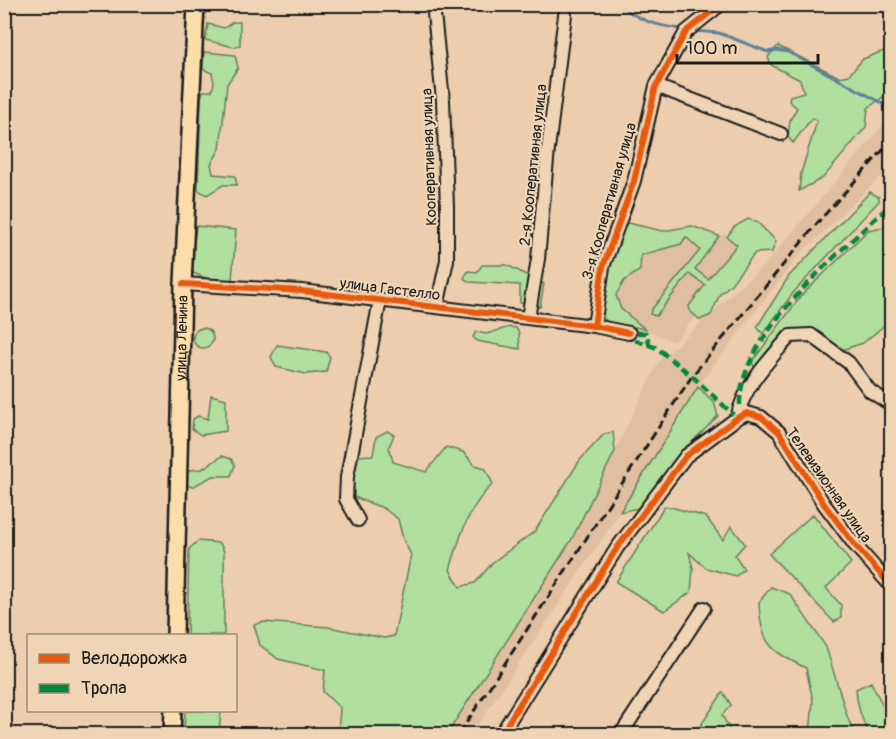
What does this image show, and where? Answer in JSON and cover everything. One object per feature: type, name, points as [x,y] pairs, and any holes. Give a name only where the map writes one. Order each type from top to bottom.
[{"type":"main road","name":"улица Ленина","points":[[175,634],[183,284],[196,4]]},
{"type":"main road","points":[[172,735],[173,712]]},
{"type":"street","name":"Кооперативная улица","points":[[434,4],[443,100],[447,218],[447,260],[437,307]]},
{"type":"street","name":"3-я Кооперативная улица","points":[[594,326],[603,267],[634,181],[656,86],[686,32],[721,4]]},
{"type":"street","name":"2-я Кооперативная улица","points":[[528,318],[538,259],[548,149],[565,15]]},
{"type":"street","points":[[656,86],[781,135]]},
{"type":"street","name":"улица Гастелло","points":[[183,284],[302,291],[594,326],[628,333]]},
{"type":"street","name":"улица Гастелло","points":[[358,520],[346,499],[348,477],[380,300]]},
{"type":"street","points":[[501,735],[617,548],[686,456],[737,418],[740,405],[754,377],[790,336],[812,335],[849,363],[870,391],[891,405]]},
{"type":"street","name":"Телевизионная улица","points":[[737,418],[747,413],[761,417],[779,432],[824,504],[891,587]]},
{"type":"street","points":[[621,735],[704,608]]},
{"type":"shaded area","points":[[891,116],[891,167],[801,253],[704,378],[620,512],[472,734],[447,734],[572,539],[659,361],[767,262]]},
{"type":"shaded area","points":[[623,222],[663,231],[692,226],[719,236],[725,234],[751,248],[674,342],[646,330],[607,322],[602,314]]},
{"type":"green space","points":[[233,22],[240,22],[240,45],[234,47],[205,40],[208,24],[224,28]]},
{"type":"green space","points":[[778,46],[839,77],[849,75],[863,59],[891,48],[891,91],[868,108],[866,127],[823,178],[799,191],[801,173],[817,121],[812,118],[793,143],[788,137],[790,120],[797,108],[789,101],[790,96],[804,92],[800,80],[771,65],[768,57]]},
{"type":"green space","points":[[204,52],[235,55],[238,68],[227,84],[220,149],[211,164],[213,174],[235,176],[237,185],[223,185],[207,195],[198,190],[201,98],[203,91],[212,91],[214,82],[212,73],[203,69]]},
{"type":"green space","points":[[870,192],[879,197],[879,201],[793,293],[763,334],[757,327],[789,276]]},
{"type":"green space","points":[[891,213],[891,323],[886,324],[863,343],[839,351],[790,334],[760,368],[754,367],[752,362],[800,297],[868,230],[884,227]]},
{"type":"green space","points":[[748,219],[757,222],[776,241],[772,252],[755,253],[731,284],[720,294],[711,315],[700,320],[690,311],[689,306],[705,285],[689,274],[656,316],[650,314],[700,250],[686,237],[681,244],[641,255],[640,270],[624,281],[616,295],[621,309],[645,329],[607,322],[602,316],[600,305],[623,222],[663,231],[692,226],[719,236],[695,269],[708,279],[737,245],[727,237],[734,227]]},
{"type":"green space","points":[[196,226],[236,230],[232,280],[209,279],[193,273],[191,265]]},
{"type":"green space","points":[[482,265],[507,265],[544,284],[540,307],[520,303],[520,285],[469,282],[464,278],[468,271],[477,272]]},
{"type":"green space","points":[[510,327],[516,328],[519,333],[520,349],[477,341],[473,337],[476,332],[486,334]]},
{"type":"green space","points":[[203,328],[210,331],[213,338],[210,345],[203,348],[196,345],[193,338],[196,331]]},
{"type":"green space","points":[[277,345],[326,352],[330,357],[326,372],[306,374],[276,367],[271,357]]},
{"type":"green space","points":[[698,387],[714,402],[718,416],[678,456],[638,508],[620,512]]},
{"type":"green space","points":[[211,395],[226,399],[226,431],[201,435],[192,429],[193,419],[198,416],[208,419]]},
{"type":"green space","points":[[387,431],[394,435],[389,447],[393,462],[426,472],[446,447],[463,452],[475,465],[485,468],[493,484],[471,513],[457,546],[450,570],[460,587],[475,583],[493,562],[535,531],[580,460],[604,434],[613,432],[615,451],[572,539],[447,734],[338,734],[340,708],[323,692],[325,670],[278,659],[260,645],[254,625],[263,622],[328,627],[384,638],[394,636],[411,555],[403,539],[398,519],[383,508],[354,497],[353,470],[358,456],[373,455],[376,437]]},
{"type":"green space","points":[[222,456],[231,459],[235,465],[231,476],[213,476],[192,487],[185,484],[185,475],[190,470],[202,469]]},
{"type":"green space","points":[[664,507],[706,517],[723,540],[731,526],[745,544],[735,555],[744,569],[736,576],[706,568],[689,553],[693,568],[691,592],[664,611],[616,582]]},
{"type":"green space","points":[[813,514],[851,563],[826,588],[841,605],[841,618],[834,622],[769,554]]},
{"type":"green space","points":[[198,541],[220,543],[224,552],[224,634],[187,634],[189,549]]},
{"type":"green space","points":[[771,587],[790,594],[826,647],[848,719],[855,734],[810,734],[813,701],[806,668],[775,650],[769,644],[762,628],[759,602]]},
{"type":"green space","points":[[871,682],[891,722],[891,734],[869,734],[864,723],[858,706],[856,689]]},
{"type":"green space","points":[[723,692],[731,705],[722,715],[732,734],[695,734]]},
{"type":"green space","points":[[185,712],[221,712],[219,734],[184,734]]},
{"type":"waterway","points":[[620,4],[634,15],[650,22],[684,29]]},
{"type":"waterway","points":[[694,31],[719,33],[768,52],[776,50],[788,52],[884,104]]},
{"type":"railway","points":[[459,734],[692,376],[819,221],[892,140]]},
{"type":"marked path","points":[[740,405],[744,378],[756,350],[775,322],[822,269],[892,203]]},
{"type":"marked path","points":[[650,346],[646,333],[629,333],[632,339],[657,348],[692,376],[737,418]]},
{"type":"cycle path","points":[[594,326],[603,267],[634,181],[656,86],[686,32],[721,4]]},
{"type":"cycle path","points":[[183,284],[302,291],[594,326],[629,333]]},
{"type":"cycle path","points":[[501,734],[617,548],[686,456],[747,413],[761,417],[779,432],[824,504],[854,544],[892,587]]}]
